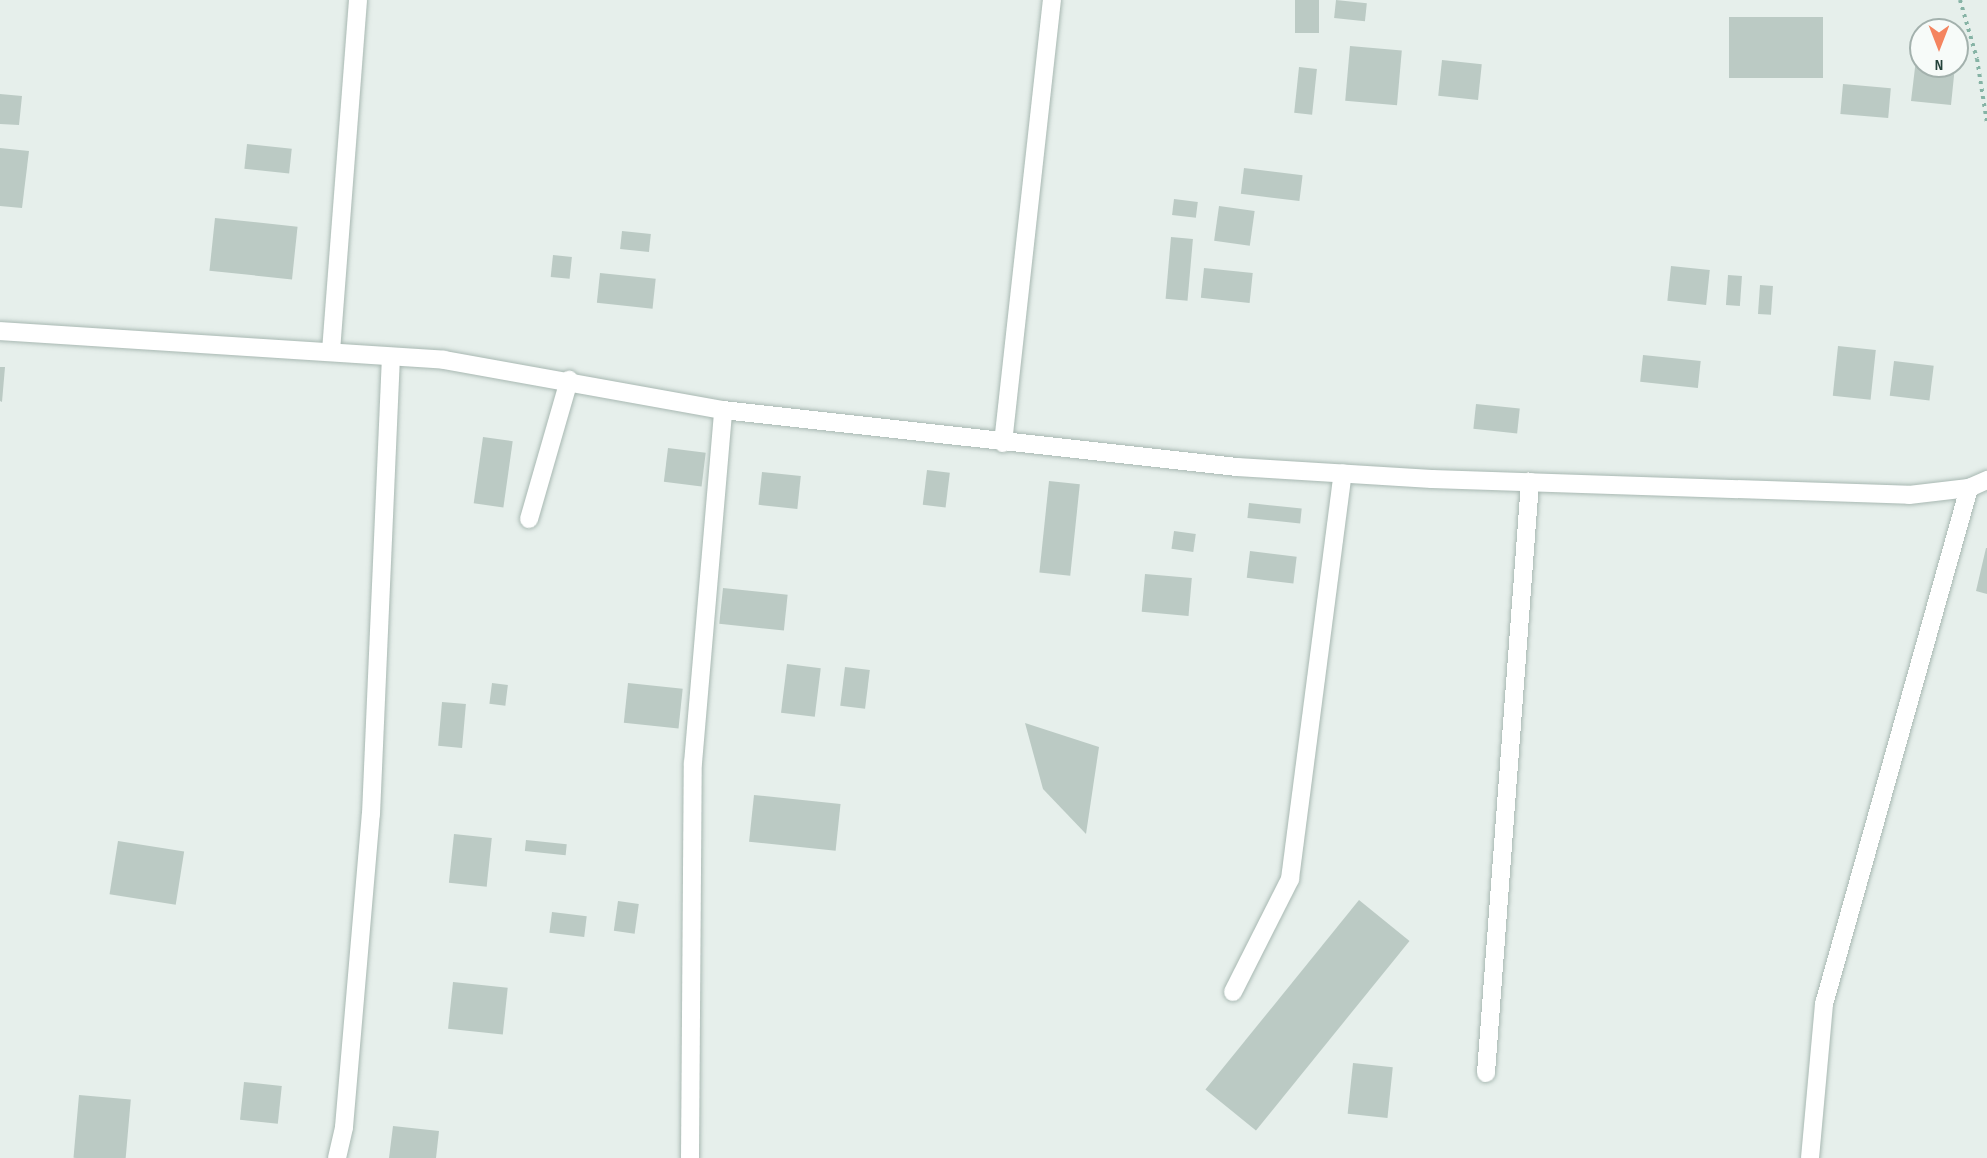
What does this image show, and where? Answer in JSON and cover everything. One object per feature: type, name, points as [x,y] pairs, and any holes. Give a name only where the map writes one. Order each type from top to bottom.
[{"type":"street","points":[[332,351],[358,0]]},
{"type":"street","points":[[1003,443],[1052,0]]},
{"type":"street","points":[[0,331],[444,360],[569,380],[723,410],[1003,443],[1343,473],[1909,495],[1969,488],[1987,480]]},
{"type":"street","points":[[337,1158],[344,1127],[371,814],[391,357]]},
{"type":"street","points":[[529,519],[569,380]]},
{"type":"street","points":[[690,1158],[693,763],[723,410]]},
{"type":"street","points":[[1233,992],[1290,879],[1343,473]]},
{"type":"street","points":[[1486,1073],[1530,482]]},
{"type":"street","points":[[1810,1158],[1824,1004],[1969,488]]},
{"type":"path","points":[[1960,0],[1977,59],[1987,123]]},
{"type":"building","points":[[1295,0],[1319,0],[1319,33],[1295,33]]},
{"type":"building","points":[[1336,0],[1367,3],[1365,21],[1334,18]]},
{"type":"building","points":[[1729,17],[1823,17],[1823,78],[1729,78]]},
{"type":"building","points":[[1350,46],[1402,51],[1397,105],[1345,101]]},
{"type":"building","points":[[1442,60],[1482,64],[1478,100],[1438,96]]},
{"type":"building","points":[[1299,67],[1317,69],[1312,115],[1294,113]]},
{"type":"building","points":[[1914,78],[1954,78],[1951,105],[1911,101]]},
{"type":"building","points":[[1843,84],[1891,88],[1888,118],[1840,114]]},
{"type":"building","points":[[0,94],[22,96],[19,125],[0,124]]},
{"type":"building","points":[[247,144],[292,149],[289,174],[244,169]]},
{"type":"building","points":[[0,148],[29,151],[22,208],[0,206]]},
{"type":"building","points":[[1244,168],[1303,175],[1299,201],[1241,194]]},
{"type":"building","points":[[1174,199],[1198,202],[1196,218],[1172,215]]},
{"type":"building","points":[[1219,206],[1255,211],[1250,246],[1214,241]]},
{"type":"building","points":[[215,218],[298,227],[292,279],[209,271]]},
{"type":"building","points":[[622,231],[651,234],[649,252],[620,249]]},
{"type":"building","points":[[1171,237],[1193,239],[1188,301],[1166,299]]},
{"type":"building","points":[[553,255],[572,257],[570,279],[551,277]]},
{"type":"building","points":[[1671,266],[1710,270],[1706,305],[1667,301]]},
{"type":"building","points":[[1204,268],[1253,273],[1250,303],[1201,298]]},
{"type":"building","points":[[600,273],[656,279],[653,309],[597,303]]},
{"type":"building","points":[[1728,275],[1742,276],[1740,306],[1726,305]]},
{"type":"building","points":[[1760,285],[1773,286],[1771,315],[1758,314]]},
{"type":"building","points":[[1838,346],[1876,350],[1871,400],[1833,396]]},
{"type":"building","points":[[1643,355],[1701,361],[1698,388],[1640,382]]},
{"type":"building","points":[[1894,361],[1934,366],[1929,401],[1890,396]]},
{"type":"building","points":[[0,367],[5,367],[2,402],[0,401]]},
{"type":"building","points":[[1476,404],[1520,409],[1517,433],[1473,429]]},
{"type":"building","points":[[483,437],[513,441],[503,508],[474,503]]},
{"type":"building","points":[[668,448],[706,453],[702,486],[664,482]]},
{"type":"building","points":[[927,470],[950,473],[946,508],[923,505]]},
{"type":"building","points":[[762,472],[801,476],[797,509],[759,505]]},
{"type":"building","points":[[1049,481],[1080,484],[1070,576],[1039,572]]},
{"type":"building","points":[[1249,503],[1302,509],[1300,523],[1247,518]]},
{"type":"building","points":[[1174,531],[1196,534],[1193,552],[1171,549]]},
{"type":"building","points":[[1987,548],[1987,594],[1976,591]]},
{"type":"building","points":[[1250,551],[1297,557],[1293,584],[1247,578]]},
{"type":"building","points":[[1145,574],[1192,578],[1189,616],[1142,612]]},
{"type":"building","points":[[723,588],[788,595],[784,631],[719,624]]},
{"type":"building","points":[[787,664],[821,668],[815,717],[781,713]]},
{"type":"building","points":[[845,667],[870,670],[865,709],[840,706]]},
{"type":"building","points":[[492,683],[508,685],[505,706],[489,704]]},
{"type":"building","points":[[628,683],[683,689],[679,729],[624,723]]},
{"type":"building","points":[[442,702],[466,704],[462,748],[438,746]]},
{"type":"building","points":[[1025,723],[1099,747],[1086,834],[1043,789]]},
{"type":"building","points":[[754,795],[841,804],[836,851],[749,842]]},
{"type":"building","points":[[454,834],[492,838],[487,887],[449,883]]},
{"type":"building","points":[[526,840],[567,844],[566,855],[525,851]]},
{"type":"building","points":[[118,841],[184,851],[176,905],[110,894]]},
{"type":"building","points":[[1359,900],[1410,941],[1256,1131],[1205,1090]]},
{"type":"building","points":[[618,901],[639,904],[635,934],[614,931]]},
{"type":"building","points":[[552,912],[587,916],[584,937],[549,933]]},
{"type":"building","points":[[453,982],[508,988],[503,1034],[448,1029]]},
{"type":"building","points":[[1353,1063],[1393,1067],[1387,1118],[1348,1114]]},
{"type":"building","points":[[244,1082],[282,1086],[278,1124],[240,1120]]},
{"type":"building","points":[[79,1095],[131,1100],[126,1158],[74,1158]]},
{"type":"building","points":[[393,1126],[439,1131],[436,1158],[389,1158]]}]
